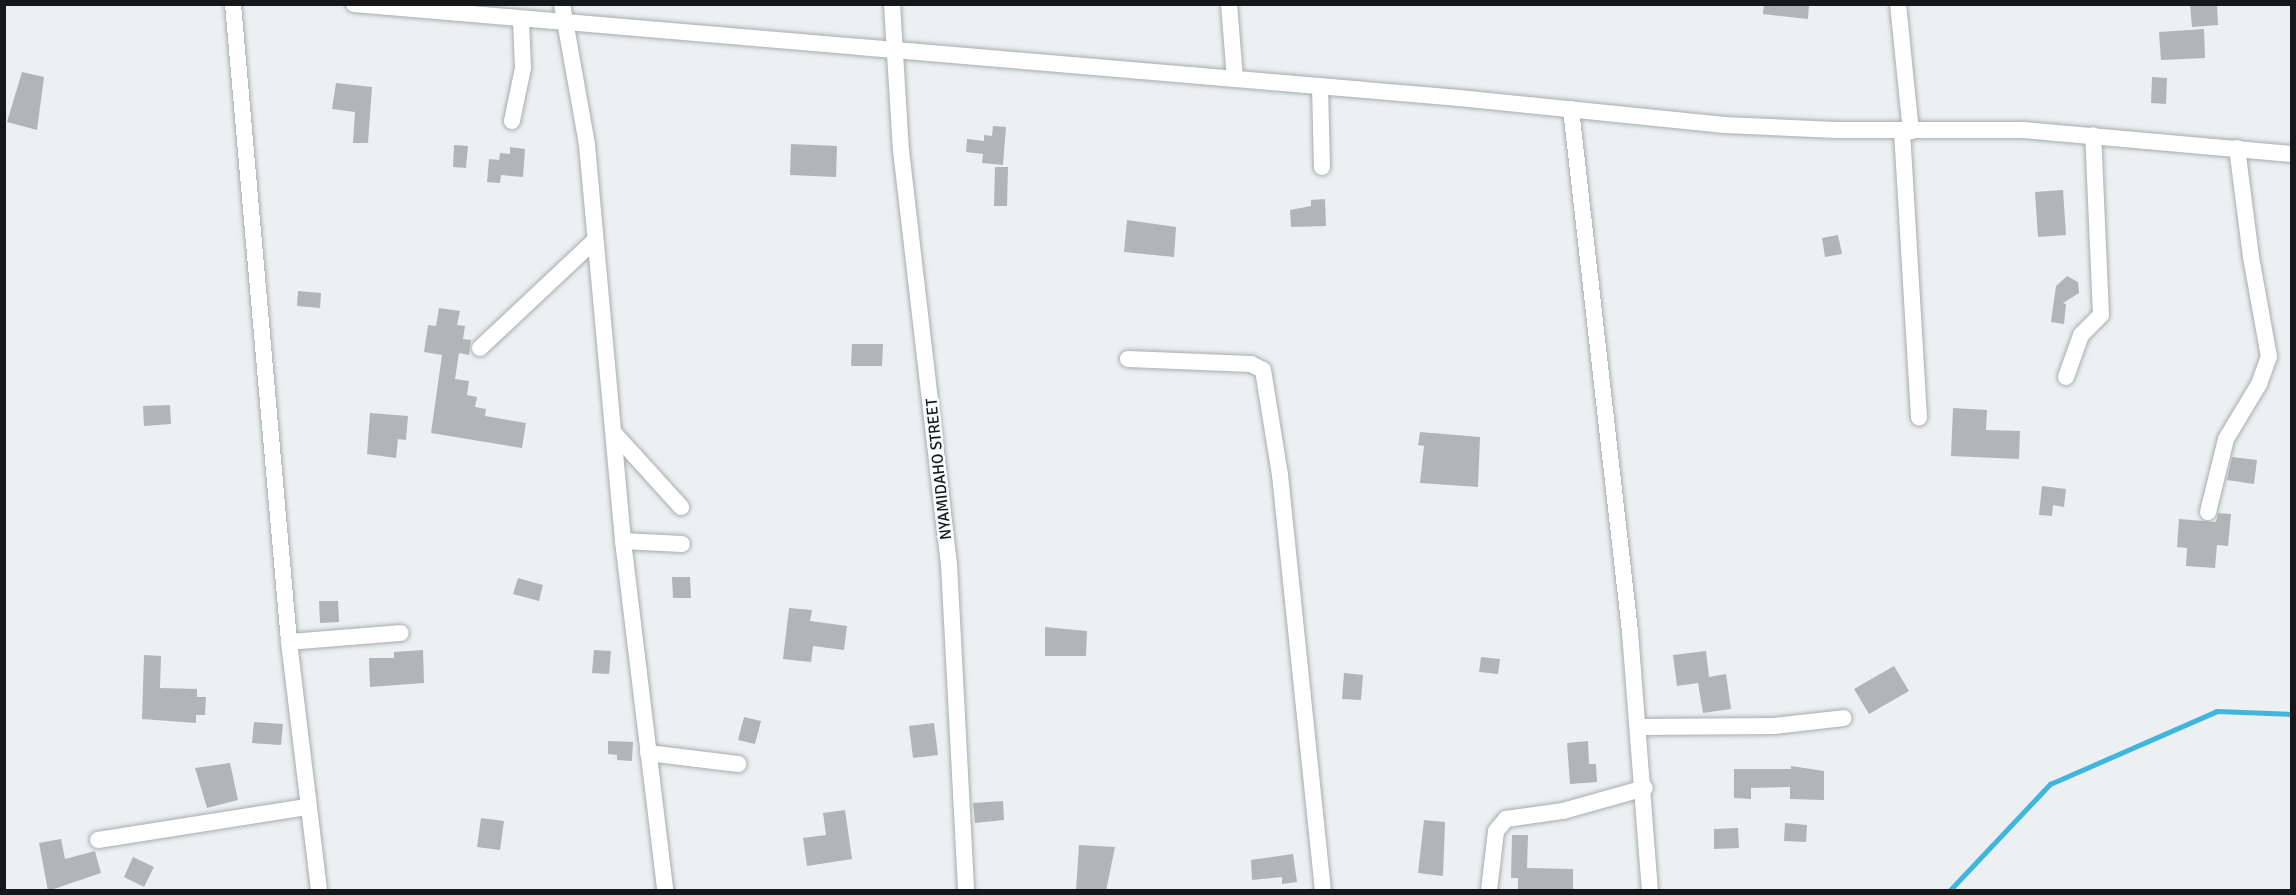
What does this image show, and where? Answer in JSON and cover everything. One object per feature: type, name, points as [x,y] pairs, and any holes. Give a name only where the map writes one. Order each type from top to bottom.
[{"type":"street","points":[[233,4],[289,642],[306,807],[319,891]]},
{"type":"street","points":[[354,4],[566,25],[895,48],[1725,125],[2093,135],[2292,154]]},
{"type":"street","points":[[562,4],[582,104],[623,541],[665,891]]},
{"type":"street","name":"NYAMIDAHO STREET","points":[[892,4],[901,150],[949,564],[966,891]]},
{"type":"street","points":[[1229,4],[1234,78]]},
{"type":"street","points":[[1898,4],[1907,131],[1919,417]]},
{"type":"street","points":[[512,121],[523,68],[521,21]]},
{"type":"street","points":[[1320,86],[1322,167]]},
{"type":"street","points":[[1571,109],[1639,727],[1645,788],[1650,891]]},
{"type":"street","points":[[2066,377],[2080,335],[2101,315],[2093,135]]},
{"type":"street","points":[[2208,512],[2226,439],[2259,384],[2269,357],[2251,257],[2237,148]]},
{"type":"street","points":[[480,348],[594,241]]},
{"type":"street","points":[[1128,359],[1251,364],[1263,370],[1280,475],[1323,891]]},
{"type":"street","points":[[614,433],[681,507]]},
{"type":"street","points":[[623,541],[682,544]]},
{"type":"street","points":[[289,642],[401,633]]},
{"type":"street","points":[[1639,727],[1774,726],[1844,718]]},
{"type":"street","points":[[648,753],[738,764]]},
{"type":"street","points":[[1489,891],[1496,831],[1506,819],[1563,811],[1645,788]]},
{"type":"street","points":[[98,840],[306,807]]},
{"type":"building","points":[[1764,4],[1809,4],[1808,19],[1763,14]]},
{"type":"building","points":[[2190,4],[2217,4],[2218,25],[2192,27]]},
{"type":"building","points":[[2204,29],[2205,58],[2161,60],[2159,32]]},
{"type":"building","points":[[22,72],[44,77],[37,130],[7,122]]},
{"type":"building","points":[[2152,77],[2167,78],[2166,104],[2151,103]]},
{"type":"building","points":[[336,83],[372,87],[368,143],[353,143],[355,112],[332,109]]},
{"type":"building","points":[[993,126],[1006,127],[1003,165],[982,163],[983,154],[966,152],[967,139],[984,141],[984,135],[992,136]]},
{"type":"building","points":[[791,144],[837,146],[836,177],[790,175]]},
{"type":"building","points":[[454,145],[468,146],[466,168],[453,167]]},
{"type":"building","points":[[510,147],[525,149],[523,177],[501,175],[500,183],[487,182],[489,159],[499,160],[500,153],[510,154]]},
{"type":"building","points":[[995,167],[1008,167],[1007,206],[994,206]]},
{"type":"building","points":[[2063,190],[2066,235],[2038,237],[2035,192]]},
{"type":"building","points":[[1325,199],[1326,226],[1291,227],[1290,210],[1311,206],[1311,200]]},
{"type":"building","points":[[1127,220],[1176,227],[1174,257],[1124,252]]},
{"type":"building","points":[[1838,235],[1842,254],[1825,257],[1822,238]]},
{"type":"building","points":[[2067,276],[2078,282],[2079,293],[2063,303],[2066,304],[2064,324],[2051,322],[2056,286]]},
{"type":"building","points":[[298,291],[321,293],[320,308],[297,306]]},
{"type":"building","points":[[439,308],[460,311],[457,325],[465,326],[463,339],[471,340],[469,355],[459,353],[455,379],[469,381],[467,395],[477,397],[475,407],[486,409],[485,416],[526,423],[522,448],[431,433],[442,355],[424,352],[428,325],[436,326]]},
{"type":"building","points":[[852,344],[883,344],[882,366],[851,366]]},
{"type":"building","points":[[170,405],[171,424],[144,426],[143,406]]},
{"type":"building","points":[[1953,408],[1987,410],[1986,430],[2020,431],[2019,459],[1951,456]]},
{"type":"building","points":[[370,413],[408,416],[406,440],[398,439],[396,458],[367,454]]},
{"type":"building","points":[[1420,432],[1480,437],[1478,487],[1420,483],[1424,446],[1418,445]]},
{"type":"building","points":[[2232,457],[2257,460],[2254,484],[2227,480]]},
{"type":"building","points":[[2042,486],[2066,489],[2064,507],[2053,505],[2052,516],[2039,515]]},
{"type":"building","points":[[2218,513],[2231,514],[2228,546],[2217,545],[2215,568],[2186,566],[2187,548],[2177,547],[2179,519],[2216,522]]},
{"type":"building","points":[[672,577],[690,577],[691,598],[673,598]]},
{"type":"building","points":[[518,578],[543,585],[539,601],[513,594]]},
{"type":"building","points":[[319,601],[338,601],[339,622],[320,623]]},
{"type":"building","points":[[789,608],[812,610],[810,621],[847,626],[844,650],[813,646],[811,662],[783,659]]},
{"type":"building","points":[[1045,627],[1087,631],[1086,656],[1045,656]]},
{"type":"building","points":[[423,650],[424,683],[370,687],[369,658],[394,658],[394,652]]},
{"type":"building","points":[[594,650],[611,651],[609,674],[592,673]]},
{"type":"building","points":[[1706,651],[1709,677],[1726,674],[1731,709],[1703,713],[1698,683],[1677,686],[1673,655]]},
{"type":"building","points":[[144,655],[161,656],[160,688],[197,689],[197,697],[206,697],[205,715],[196,715],[196,723],[142,719]]},
{"type":"building","points":[[1481,657],[1500,659],[1498,674],[1479,672]]},
{"type":"building","points":[[1894,666],[1909,691],[1869,714],[1854,689]]},
{"type":"building","points":[[1344,673],[1363,675],[1361,700],[1342,699]]},
{"type":"building","points":[[744,717],[761,721],[755,744],[738,740]]},
{"type":"building","points":[[254,722],[283,724],[281,745],[252,743]]},
{"type":"building","points":[[934,723],[938,755],[913,758],[909,726]]},
{"type":"building","points":[[608,741],[633,742],[632,761],[617,760],[617,755],[608,754]]},
{"type":"building","points":[[1588,741],[1589,764],[1596,764],[1597,782],[1570,784],[1567,743]]},
{"type":"building","points":[[230,763],[238,800],[207,808],[195,768]]},
{"type":"building","points":[[1791,766],[1824,771],[1824,800],[1790,799],[1790,787],[1751,788],[1751,799],[1734,798],[1734,769],[1791,769]]},
{"type":"building","points":[[1003,801],[1004,820],[975,823],[973,803]]},
{"type":"building","points":[[845,810],[852,859],[807,866],[803,838],[826,835],[823,813]]},
{"type":"building","points":[[481,818],[504,821],[500,850],[477,847]]},
{"type":"building","points":[[1424,820],[1445,822],[1443,876],[1418,873]]},
{"type":"building","points":[[1785,823],[1807,825],[1806,842],[1784,841]]},
{"type":"building","points":[[1738,828],[1739,848],[1714,849],[1714,829]]},
{"type":"building","points":[[1512,835],[1528,835],[1527,868],[1573,869],[1573,891],[1518,891],[1518,878],[1511,878]]},
{"type":"building","points":[[61,839],[65,859],[95,851],[101,873],[48,891],[39,843]]},
{"type":"building","points":[[1079,845],[1115,847],[1106,891],[1076,891]]},
{"type":"building","points":[[1293,854],[1297,882],[1282,884],[1282,877],[1252,880],[1251,860]]},
{"type":"building","points":[[133,857],[154,867],[144,887],[124,877]]},
{"type":"waterway","points":[[1950,890],[2050,784],[2217,711],[2292,714]]}]
